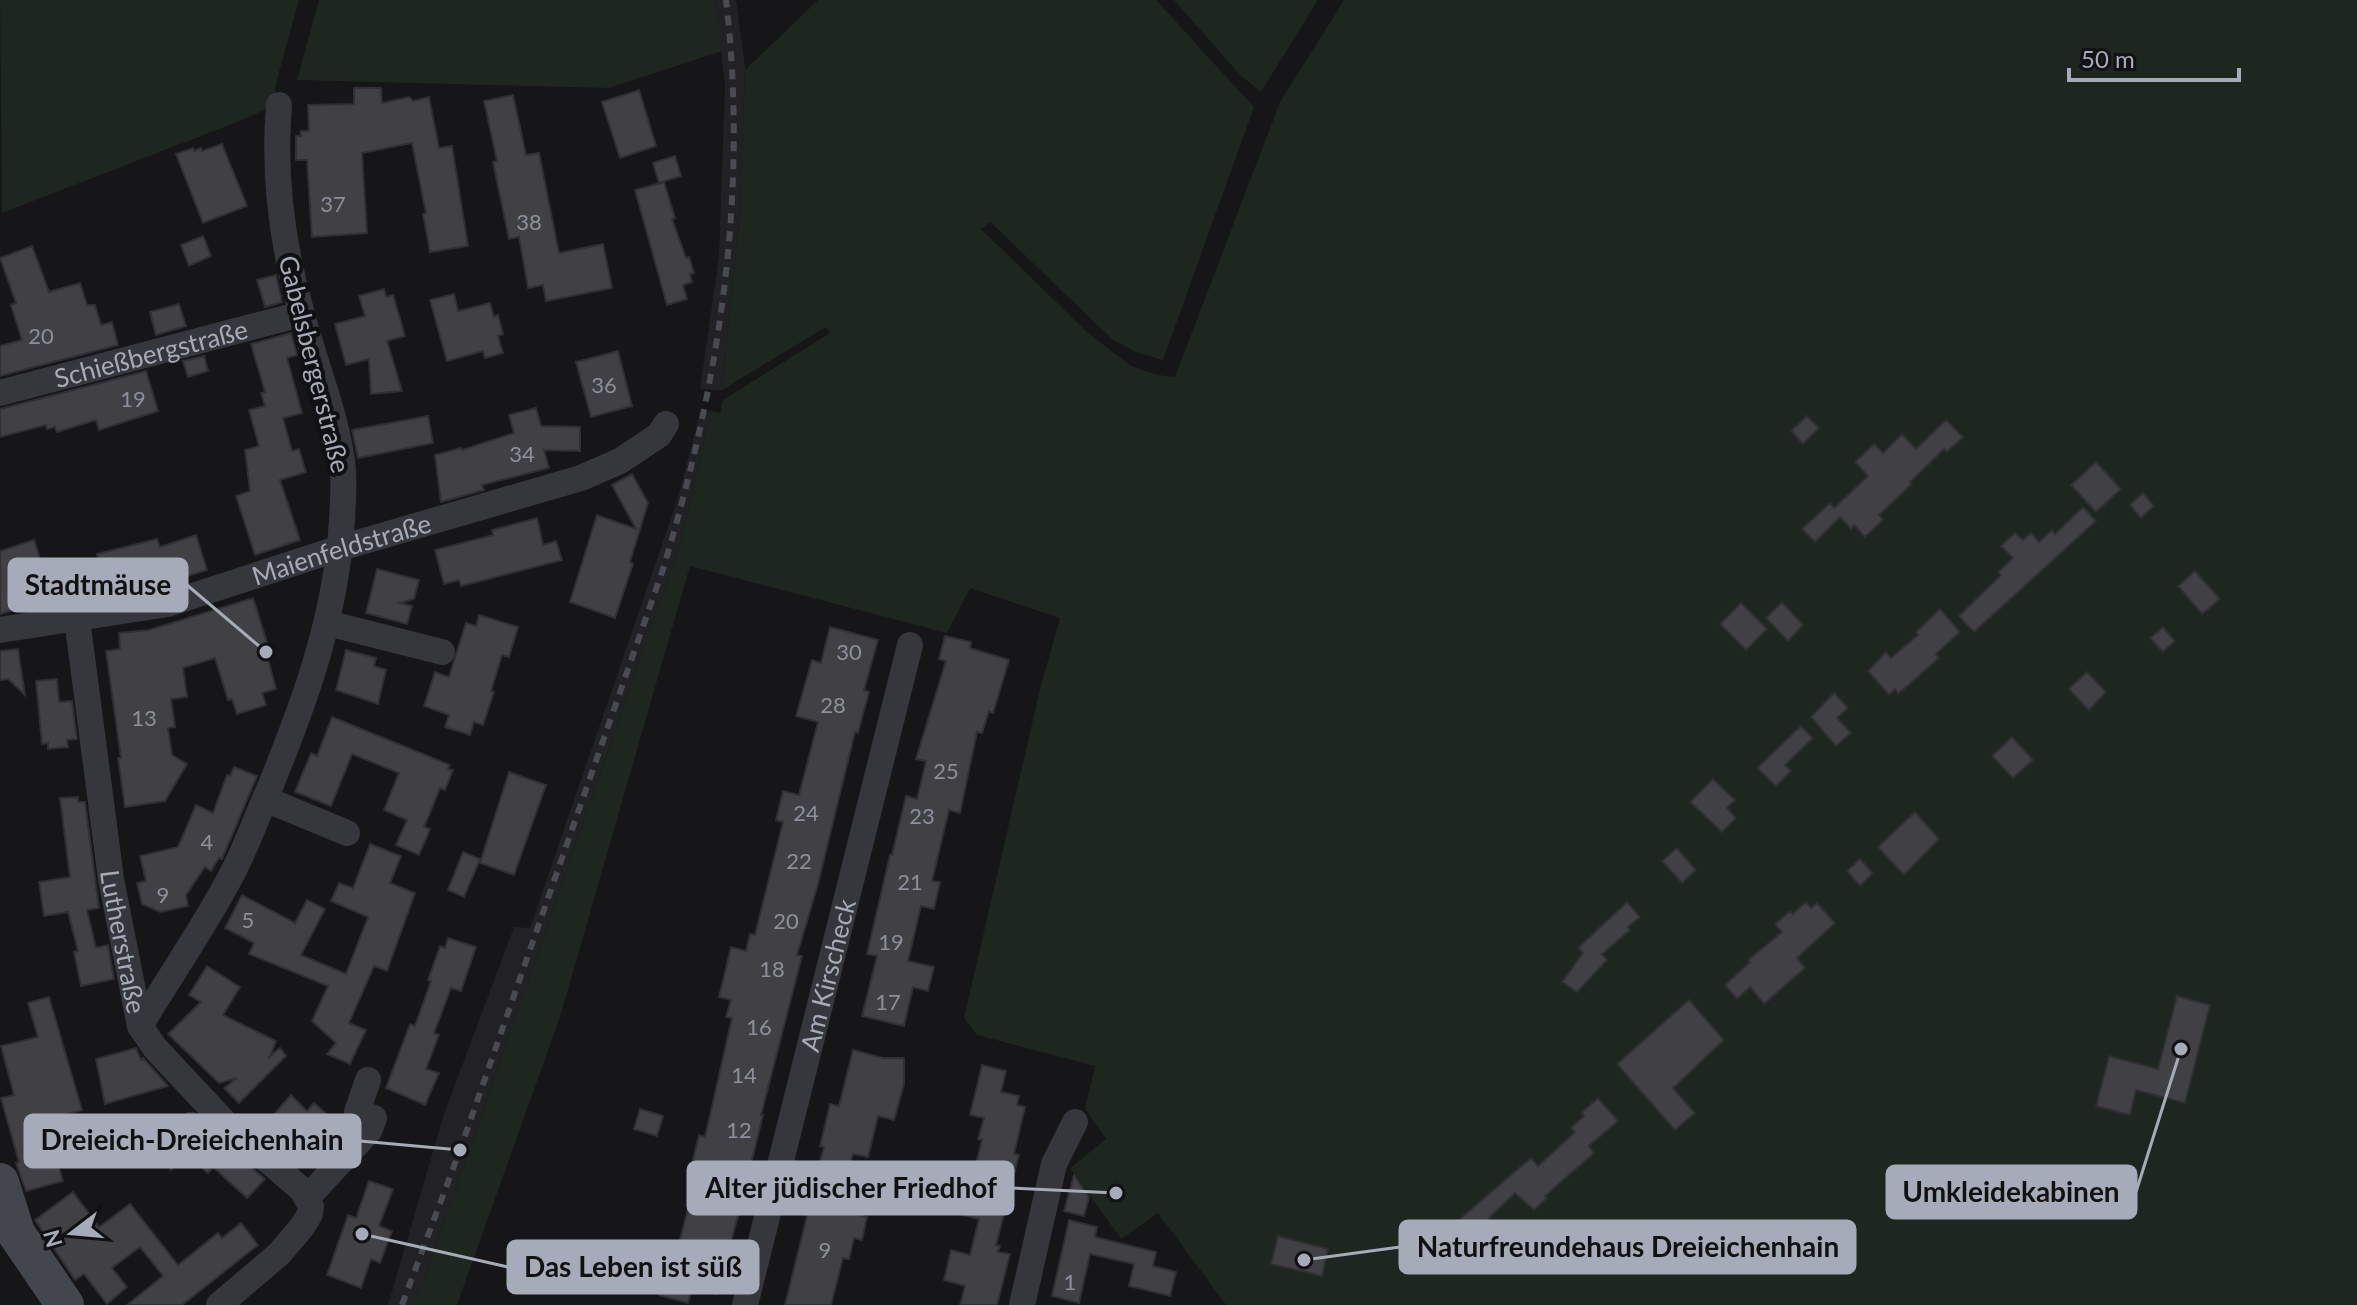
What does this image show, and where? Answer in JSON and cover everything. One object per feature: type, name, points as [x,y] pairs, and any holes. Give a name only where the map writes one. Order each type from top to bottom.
[{"type":"street","name":"Gabelsbergerstraße","points":[[140,1026],[232,875],[265,799],[309,689],[327,623],[340,548],[344,486],[341,455],[332,414],[301,314],[279,208],[276,165],[279,105]]},
{"type":"street","name":"Schießbergstraße","points":[[0,393],[301,314]]},
{"type":"street","name":"Maienfeldstraße","points":[[0,630],[168,604],[340,548],[581,478],[620,461],[659,435],[666,424]]},
{"type":"street","name":"Lutherstraße","points":[[77,619],[111,879],[140,1026],[155,1048],[228,1126],[307,1198]]},
{"type":"street","points":[[327,623],[442,652]]},
{"type":"street","name":"Am Kirscheck","points":[[745,1305],[910,645]]},
{"type":"street","points":[[265,799],[347,833]]},
{"type":"street","points":[[219,1305],[279,1254],[310,1214],[311,1206],[307,1198],[369,1131],[374,1118],[357,1112],[368,1080]]},
{"type":"street","points":[[1022,1305],[1054,1164],[1075,1122]]},
{"type":"street","points":[[0,1182],[16,1233],[65,1305]]},
{"type":"shaded area","points":[[0,0],[299,0],[276,83],[274,105],[2,213]]},
{"type":"shaded area","points":[[319,0],[715,0],[722,51],[609,88],[297,80]]},
{"type":"shaded area","points":[[715,0],[736,0],[745,67],[740,213],[722,390],[700,389],[719,256],[725,86]]},
{"type":"shaded area","points":[[818,0],[1156,0],[1254,107],[1163,360],[1136,352],[1112,339],[990,222],[981,229],[1087,332],[1131,366],[1175,377],[1280,102],[1344,0],[2357,0],[2357,1305],[1226,1305],[1158,1213],[1121,1239],[1070,1168],[1106,1139],[1085,1109],[1095,1066],[977,1035],[964,1018],[1041,685],[1060,618],[970,588],[947,633],[690,566],[560,1017],[457,1305],[413,1305],[430,1264],[682,538],[711,411],[720,413],[723,400],[830,333],[826,327],[722,390],[740,213],[745,70]]},
{"type":"shaded area","points":[[1174,0],[1318,0],[1261,92],[1241,76]]},
{"type":"shaded area","points":[[711,411],[682,538],[430,1264],[413,1305],[388,1305],[444,1114],[514,927],[530,928],[678,498],[700,413]]},
{"type":"building","points":[[354,88],[381,88],[382,103],[409,97],[413,101],[429,97],[439,148],[452,146],[468,246],[430,252],[423,214],[426,213],[412,143],[362,153],[367,233],[312,237],[307,160],[296,160],[296,136],[301,136],[301,131],[309,131],[308,105],[354,104]]},
{"type":"building","points":[[639,90],[656,146],[620,158],[602,102]]},
{"type":"building","points":[[513,95],[526,155],[539,153],[559,253],[603,244],[612,288],[546,301],[543,285],[528,288],[519,237],[509,239],[484,101]]},
{"type":"building","points":[[222,144],[247,206],[203,223],[176,154],[193,148],[194,151],[201,148],[202,151]]},
{"type":"building","points":[[675,156],[681,176],[659,183],[653,163]]},
{"type":"building","points":[[664,182],[675,218],[672,219],[694,273],[690,274],[692,282],[683,285],[687,299],[667,305],[635,190]]},
{"type":"building","points":[[203,236],[211,256],[189,266],[181,245]]},
{"type":"building","points":[[32,246],[49,292],[80,283],[87,305],[95,305],[101,325],[112,322],[118,345],[0,376],[0,346],[22,340],[11,305],[16,303],[0,258]]},
{"type":"building","points":[[276,275],[282,302],[265,307],[257,280]]},
{"type":"building","points":[[384,289],[386,297],[393,295],[405,336],[387,341],[402,391],[371,394],[369,359],[346,365],[335,324],[365,316],[359,296]]},
{"type":"building","points":[[454,294],[458,311],[490,303],[494,317],[498,315],[503,334],[498,336],[503,353],[485,358],[483,351],[447,361],[430,300]]},
{"type":"building","points":[[179,304],[186,326],[156,335],[150,312]]},
{"type":"building","points":[[291,333],[297,355],[287,358],[302,413],[283,418],[292,451],[299,449],[306,472],[280,480],[300,540],[255,555],[236,496],[250,491],[245,450],[259,446],[249,410],[265,406],[261,393],[265,392],[251,344]]},
{"type":"building","points":[[618,351],[632,406],[591,417],[576,362]]},
{"type":"building","points":[[204,356],[208,371],[188,377],[183,361]]},
{"type":"building","points":[[146,371],[158,411],[99,430],[96,420],[57,432],[55,427],[47,429],[46,425],[0,437],[0,409]]},
{"type":"building","points":[[536,408],[541,426],[580,427],[580,451],[544,450],[549,468],[482,485],[484,490],[441,502],[435,455],[462,450],[514,433],[509,415]]},
{"type":"building","points":[[428,416],[433,443],[358,458],[352,430]]},
{"type":"building","points":[[1807,416],[1819,428],[1803,444],[1791,431]]},
{"type":"building","points":[[1946,420],[1963,437],[1947,452],[1944,449],[1910,482],[1912,484],[1879,515],[1883,520],[1865,537],[1854,525],[1851,529],[1840,517],[1815,542],[1802,529],[1830,503],[1834,508],[1868,476],[1855,462],[1874,444],[1883,453],[1902,434],[1916,449]]},
{"type":"building","points":[[2096,462],[2121,489],[2096,512],[2071,485]]},
{"type":"building","points":[[632,474],[648,503],[630,562],[633,564],[615,618],[570,602],[597,515],[636,529],[612,485]]},
{"type":"building","points":[[2143,493],[2154,506],[2141,518],[2130,505]]},
{"type":"building","points":[[2083,507],[2096,521],[1974,632],[1959,616],[2001,575],[1998,572],[2013,558],[2001,546],[2015,533],[2023,540],[2031,533],[2039,542],[2052,530],[2055,534]]},
{"type":"building","points":[[537,518],[543,545],[556,541],[562,560],[461,586],[459,580],[444,584],[435,550],[493,535],[492,530]]},
{"type":"building","points":[[196,535],[207,570],[171,581],[168,574],[107,590],[105,582],[50,592],[53,599],[0,614],[0,551],[34,540],[44,571],[99,562],[97,554],[157,539],[160,547]]},
{"type":"building","points":[[377,569],[419,580],[414,599],[400,603],[412,606],[407,624],[366,613]]},
{"type":"building","points":[[2195,571],[2220,599],[2202,614],[2178,586]]},
{"type":"building","points":[[253,598],[272,658],[268,659],[276,689],[262,693],[266,705],[237,714],[232,699],[228,700],[215,658],[183,668],[187,697],[171,699],[175,727],[168,728],[172,755],[187,764],[165,801],[125,807],[106,651],[120,649],[119,633],[149,630]]},
{"type":"building","points":[[1782,602],[1803,625],[1788,641],[1766,618]]},
{"type":"building","points":[[1741,603],[1767,629],[1746,650],[1720,624]]},
{"type":"building","points":[[1940,609],[1960,632],[1936,654],[1939,658],[1898,694],[1895,689],[1889,695],[1868,671],[1886,652],[1891,658],[1918,635],[1916,632]]},
{"type":"building","points":[[479,615],[518,627],[509,657],[502,655],[483,725],[474,722],[470,735],[445,727],[449,715],[424,706],[435,672],[449,677],[466,623],[476,626]]},
{"type":"building","points":[[830,627],[878,640],[864,690],[869,692],[858,733],[855,732],[818,884],[797,955],[802,956],[716,1294],[692,1288],[688,1303],[659,1295],[670,1254],[676,1255],[697,1174],[690,1172],[699,1135],[705,1137],[732,1018],[726,1017],[731,1000],[719,997],[731,947],[746,951],[750,934],[755,935],[783,822],[776,820],[783,791],[799,795],[818,722],[796,716],[812,660],[821,663]]},
{"type":"building","points":[[2163,627],[2175,641],[2163,652],[2150,638]]},
{"type":"building","points":[[945,636],[971,642],[970,648],[1009,660],[993,713],[989,711],[982,733],[977,732],[960,813],[949,810],[932,881],[940,882],[934,909],[921,906],[908,961],[934,967],[928,991],[913,987],[904,1026],[862,1016],[877,956],[867,954],[906,796],[917,799],[926,761],[916,759],[946,661],[939,659]]},
{"type":"building","points":[[18,649],[25,695],[8,679],[0,680],[0,651]]},
{"type":"building","points":[[346,650],[376,658],[374,666],[386,670],[378,704],[336,690]]},
{"type":"building","points":[[2087,672],[2106,692],[2089,710],[2069,689]]},
{"type":"building","points":[[57,679],[59,702],[72,701],[77,739],[67,740],[68,747],[48,749],[48,743],[42,744],[36,681]]},
{"type":"building","points":[[1834,693],[1848,708],[1837,718],[1851,733],[1836,746],[1811,717]]},
{"type":"building","points":[[332,717],[450,765],[448,769],[453,770],[445,790],[440,788],[424,827],[430,829],[419,855],[396,845],[407,820],[384,810],[399,773],[352,754],[331,806],[295,792],[311,753],[317,756]]},
{"type":"building","points":[[1801,726],[1813,738],[1785,765],[1791,771],[1776,786],[1757,768]]},
{"type":"building","points":[[2012,737],[2033,760],[2013,778],[1992,756]]},
{"type":"building","points":[[234,767],[257,776],[222,859],[219,858],[211,871],[205,867],[186,895],[188,906],[160,912],[142,904],[137,883],[146,881],[140,856],[178,847],[196,805],[213,813],[227,775],[230,776]]},
{"type":"building","points":[[509,772],[546,785],[514,875],[480,863]]},
{"type":"building","points":[[1713,779],[1735,800],[1727,808],[1736,818],[1722,832],[1690,802]]},
{"type":"building","points":[[78,797],[78,802],[85,802],[99,908],[87,910],[96,948],[108,945],[114,979],[81,986],[74,952],[78,951],[68,912],[44,916],[39,882],[70,877],[60,798]]},
{"type":"building","points":[[1915,812],[1939,839],[1904,875],[1878,847]]},
{"type":"building","points":[[370,844],[401,856],[390,883],[415,893],[387,971],[374,966],[349,1023],[366,1030],[350,1064],[327,1054],[336,1043],[312,1021],[328,986],[249,954],[254,943],[225,928],[242,895],[295,923],[307,900],[325,909],[301,955],[346,974],[368,917],[331,901],[339,883],[353,888]]},
{"type":"building","points":[[1677,848],[1696,870],[1682,883],[1662,861]]},
{"type":"building","points":[[463,852],[480,859],[464,897],[448,890]]},
{"type":"building","points":[[1860,859],[1873,873],[1860,886],[1847,871]]},
{"type":"building","points":[[1627,902],[1640,917],[1602,954],[1607,960],[1577,992],[1562,982],[1583,953],[1578,948]]},
{"type":"building","points":[[1806,902],[1811,908],[1817,903],[1835,923],[1797,958],[1805,968],[1764,1004],[1750,987],[1737,999],[1725,985],[1750,962],[1748,960],[1782,932],[1775,924]]},
{"type":"building","points":[[448,938],[476,947],[461,991],[451,988],[434,1033],[439,1035],[426,1069],[439,1073],[425,1105],[386,1088],[410,1024],[415,1026],[440,946],[445,948]]},
{"type":"building","points":[[207,966],[240,987],[223,1015],[276,1041],[270,1056],[280,1048],[286,1056],[239,1103],[224,1088],[237,1078],[219,1083],[168,1034],[201,1002],[189,995]]},
{"type":"building","points":[[2177,996],[2210,1005],[2185,1103],[2136,1090],[2130,1115],[2096,1106],[2109,1056],[2158,1069]]},
{"type":"building","points":[[49,997],[82,1110],[48,1120],[50,1125],[47,1126],[63,1181],[26,1191],[1,1098],[14,1095],[1,1046],[38,1037],[28,1003]]},
{"type":"building","points":[[1689,1000],[1724,1040],[1673,1088],[1695,1113],[1675,1130],[1617,1064]]},
{"type":"building","points":[[136,1048],[141,1060],[143,1058],[168,1086],[105,1104],[96,1059]]},
{"type":"building","points":[[853,1050],[883,1058],[904,1058],[904,1084],[894,1120],[878,1116],[868,1157],[853,1154],[840,1197],[844,1199],[841,1210],[867,1217],[862,1240],[854,1238],[849,1259],[843,1258],[831,1305],[785,1305],[824,1147],[820,1146],[830,1104],[839,1106]]},
{"type":"building","points":[[982,1065],[1006,1071],[1001,1092],[1019,1096],[1017,1105],[1025,1107],[1014,1154],[1019,1155],[996,1245],[1000,1246],[998,1252],[1010,1254],[997,1305],[960,1305],[965,1286],[944,1280],[951,1250],[970,1255],[979,1219],[963,1215],[982,1140],[978,1139],[984,1118],[970,1115]]},
{"type":"building","points":[[291,1095],[307,1111],[314,1103],[330,1117],[296,1155],[262,1128]]},
{"type":"building","points":[[1598,1098],[1618,1121],[1589,1146],[1594,1153],[1545,1196],[1547,1198],[1534,1210],[1515,1193],[1489,1218],[1505,1236],[1470,1266],[1464,1260],[1449,1274],[1434,1257],[1415,1274],[1401,1259],[1442,1221],[1448,1229],[1531,1158],[1538,1166],[1575,1132],[1571,1128],[1584,1116],[1581,1113]]},
{"type":"building","points":[[640,1109],[663,1116],[657,1136],[634,1129]]},
{"type":"building","points":[[188,1113],[194,1113],[199,1118],[234,1168],[242,1160],[265,1179],[247,1198],[213,1167],[208,1173],[189,1157],[171,1170],[149,1140]]},
{"type":"building","points":[[1074,1175],[1089,1197],[1084,1216],[1064,1211]]},
{"type":"building","points":[[369,1181],[393,1189],[379,1226],[392,1231],[380,1263],[371,1259],[361,1288],[327,1275],[348,1215],[356,1218]]},
{"type":"building","points":[[73,1192],[99,1227],[130,1204],[178,1265],[218,1233],[222,1238],[241,1223],[258,1245],[182,1305],[127,1305],[163,1276],[140,1247],[112,1268],[127,1287],[107,1304],[84,1274],[75,1280],[35,1220]]},
{"type":"building","points":[[1069,1220],[1097,1227],[1095,1237],[1156,1252],[1153,1266],[1176,1272],[1170,1296],[1129,1286],[1134,1264],[1090,1254],[1079,1303],[1052,1296]]},
{"type":"building","points":[[1278,1236],[1328,1249],[1322,1276],[1271,1264]]},
{"type":"railway","points":[[402,1305],[460,1150],[662,572],[682,502],[713,361],[731,217],[734,145],[726,0]]},
{"type":"place","name":"Stadtmäuse","points":[[266,652]]},
{"type":"place","name":"Umkleidekabinen","points":[[2181,1049]]},
{"type":"place","name":"Dreieich-Dreieichenhain","points":[[460,1150]]},
{"type":"place","name":"Alter jüdischer Friedhof","points":[[1116,1193]]},
{"type":"place","name":"Das Leben ist süß","points":[[362,1234]]},
{"type":"place","name":"Naturfreundehaus Dreieichenhain","points":[[1304,1260]]}]
